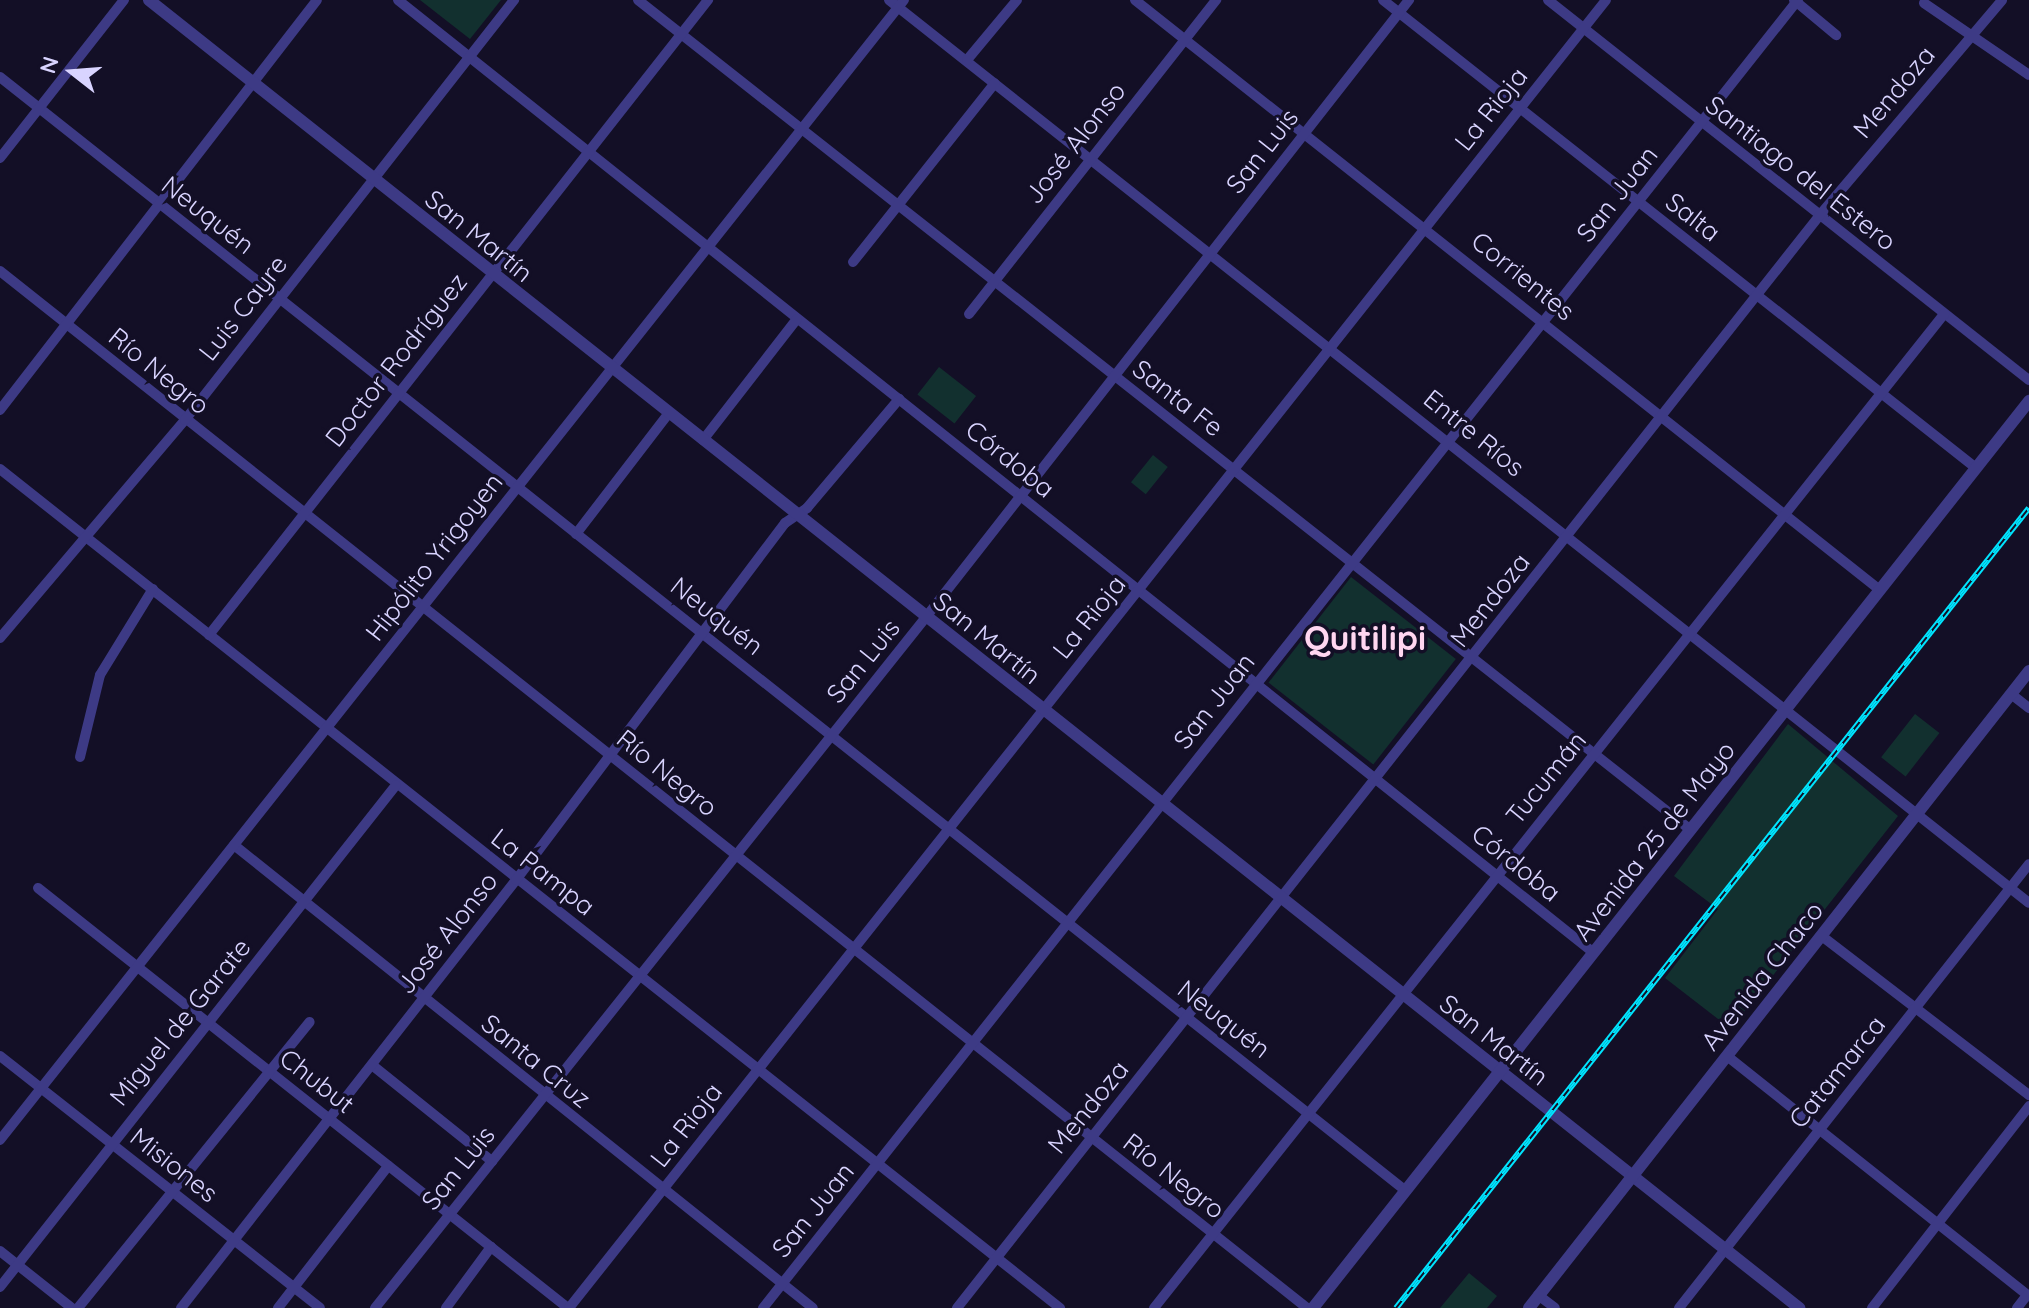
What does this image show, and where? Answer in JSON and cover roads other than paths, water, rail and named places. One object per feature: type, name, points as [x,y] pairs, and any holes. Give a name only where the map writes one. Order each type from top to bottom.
[{"type":"street","points":[[0,158],[124,0]]},
{"type":"street","name":"San Martín","points":[[149,0],[491,275],[1799,1308]]},
{"type":"street","points":[[0,410],[317,0]]},
{"type":"street","name":"Córdoba","points":[[398,0],[1594,953]]},
{"type":"street","name":"Luis Cayre","points":[[0,638],[185,420],[278,297],[514,0]]},
{"type":"street","name":"Santa Fe","points":[[638,0],[1691,830]]},
{"type":"street","name":"Doctor Rodríguez","points":[[209,635],[708,0]]},
{"type":"street","points":[[967,60],[1017,0]]},
{"type":"street","name":"Corrientes","points":[[1135,0],[1424,225],[1880,590]]},
{"type":"street","name":"José Alonso","points":[[969,314],[1216,0]]},
{"type":"street","name":"Salta","points":[[1383,0],[1976,468]]},
{"type":"street","name":"San Luis","points":[[375,1308],[926,617],[1409,0]]},
{"type":"street","name":"Santiago del Estero","points":[[1548,0],[2029,380]]},
{"type":"street","name":"La Rioja","points":[[568,1308],[1234,470],[1424,225],[1606,0]]},
{"type":"street","name":"Mendoza","points":[[957,1308],[1819,216],[2002,0]]},
{"type":"street","points":[[1796,1],[1836,35]]},
{"type":"street","name":"San Juan","points":[[763,1308],[973,1045],[1446,440],[1640,203],[1796,1]]},
{"type":"street","name":"Entre Ríos","points":[[897,2],[2029,903]]},
{"type":"street","name":"Hipólito Yrigoyen","points":[[0,1140],[139,968],[897,2]]},
{"type":"street","points":[[1924,3],[2029,75]]},
{"type":"street","name":"Neuquén","points":[[0,77],[1406,1191]]},
{"type":"street","points":[[853,262],[995,83]]},
{"type":"street","name":"Río Negro","points":[[0,271],[421,609],[609,753],[735,857],[1307,1308]]},
{"type":"street","name":"Tucumán","points":[[1154,1308],[1944,314]]},
{"type":"street","points":[[703,440],[797,319]]},
{"type":"street","name":"José Alonso","points":[[181,1308],[516,880],[700,631],[785,523],[797,514],[899,399]]},
{"type":"street","name":"Avenida 25 de Mayo","points":[[1313,1308],[2029,401]]},
{"type":"street","points":[[576,534],[668,414]]},
{"type":"street","name":"La Pampa","points":[[0,469],[89,536],[396,785],[1060,1308]]},
{"type":"street","points":[[80,757],[100,675],[153,589]]},
{"type":"street","name":"Avenida Chaco","points":[[1529,1308],[2029,671]]},
{"type":"street","points":[[2011,694],[2029,708]]},
{"type":"street","name":"Miguel de Garate","points":[[0,1287],[396,785]]},
{"type":"street","name":"Santa Cruz","points":[[234,845],[544,1097],[813,1308]]},
{"type":"street","name":"Catamarca","points":[[1679,1308],[2029,864]]},
{"type":"street","name":"Chubut","points":[[38,888],[568,1308]]},
{"type":"street","points":[[1823,937],[2029,1095]]},
{"type":"street","points":[[0,1251],[75,1308],[174,1193],[310,1022]]},
{"type":"street","name":"Misiones","points":[[0,1056],[320,1308]]},
{"type":"street","points":[[1727,1056],[2028,1295],[2017,1308]]},
{"type":"street","points":[[372,1065],[492,1161]]},
{"type":"street","points":[[1872,1308],[2029,1106]]},
{"type":"street","points":[[278,1308],[388,1166]]},
{"type":"street","points":[[446,1308],[491,1247]]},
{"type":"street","points":[[1538,1295],[1555,1308]]},
{"type":"railway","points":[[1396,1308],[2029,508]]},
{"type":"district","name":"Quitilipi","points":[[1365,638]]}]
